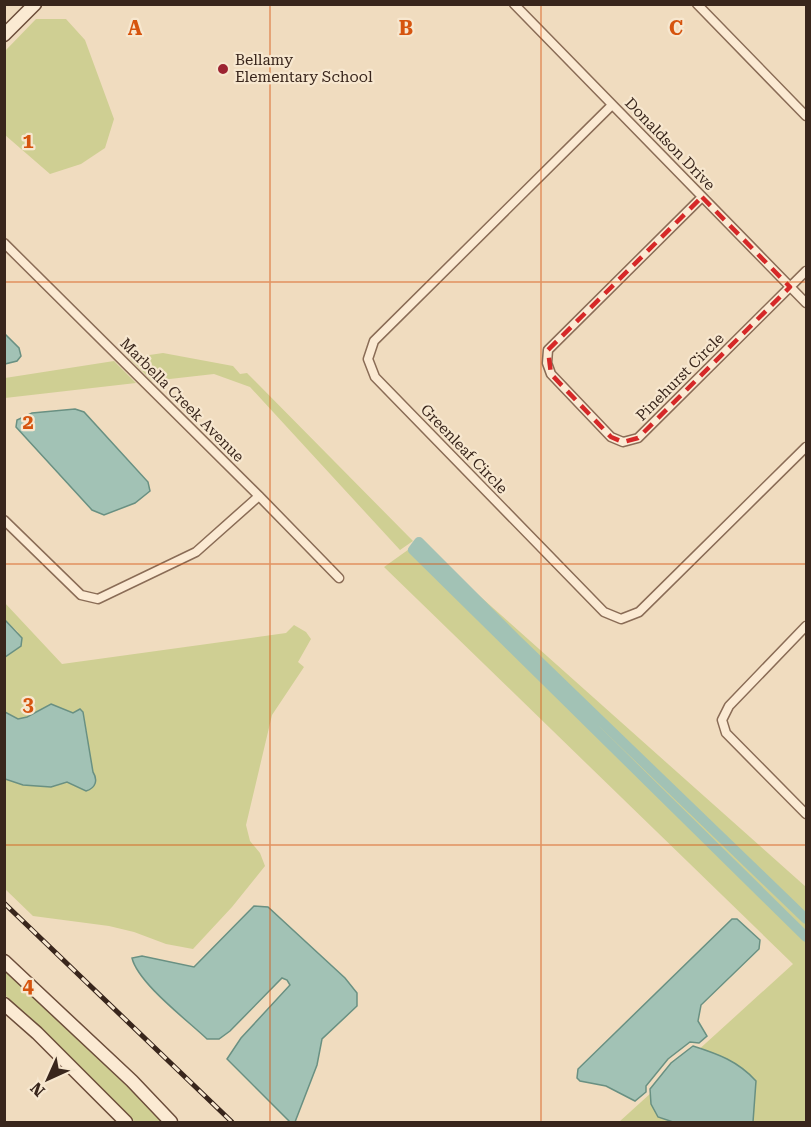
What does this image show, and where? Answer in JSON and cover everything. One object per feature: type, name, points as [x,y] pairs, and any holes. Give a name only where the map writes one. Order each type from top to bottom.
[{"type":"main road","points":[[4,35],[35,4]]},
{"type":"main road","points":[[4,961],[132,1081],[171,1122]]},
{"type":"main road","points":[[4,1004],[126,1122]]},
{"type":"street","name":"Donaldson Drive","points":[[514,4],[807,303]]},
{"type":"street","points":[[697,4],[807,116]]},
{"type":"street","name":"Greenleaf Circle","points":[[612,105],[374,341],[368,358],[375,377],[604,612],[621,619],[639,612],[807,447]]},
{"type":"street","name":"Pinehurst Circle","points":[[702,196],[548,350],[547,363],[551,374],[611,437],[623,442],[638,438],[790,287]]},
{"type":"street","name":"Marbella Creek Avenue","points":[[4,243],[339,578]]},
{"type":"street","points":[[790,287],[807,271]]},
{"type":"street","points":[[4,520],[81,595],[98,599],[196,552],[259,496]]},
{"type":"street","points":[[807,626],[729,706],[722,720],[726,733],[807,814]]},
{"type":"street","points":[[799,633],[807,640]]},
{"type":"highlighted area","points":[[702,197],[790,287],[638,438],[623,442],[611,437],[551,374],[548,350]]},
{"type":"green space","points":[[36,19],[66,19],[85,40],[114,119],[105,148],[81,164],[50,174],[5,135],[5,51]]},
{"type":"green space","points":[[163,353],[233,366],[240,374],[247,373],[413,541],[400,550],[250,387],[214,374],[152,381],[129,358]]},
{"type":"green space","points":[[114,361],[136,383],[5,398],[5,378]]},
{"type":"green space","points":[[419,542],[806,887],[806,1122],[619,1122],[793,964],[384,567]]},
{"type":"green space","points":[[4,602],[62,664],[286,633],[294,625],[306,632],[311,639],[298,662],[304,667],[272,715],[246,825],[250,841],[260,853],[265,866],[232,907],[193,949],[166,944],[134,932],[109,926],[33,916],[5,889],[5,779],[23,785],[51,787],[67,782],[86,791],[96,783],[96,777],[88,750],[87,731],[73,713],[51,704],[27,717],[18,719],[5,712],[5,657],[21,646],[18,632],[5,620]]},
{"type":"green space","points":[[4,968],[164,1122],[135,1122],[5,995]]},
{"type":"shaded area","points":[[4,333],[19,348],[21,356],[17,361],[5,364]]},
{"type":"shaded area","points":[[75,409],[84,412],[148,482],[150,491],[135,503],[104,515],[92,510],[16,427],[17,420],[32,413]]},
{"type":"shaded area","points":[[5,620],[22,638],[21,646],[5,657]]},
{"type":"shaded area","points":[[51,704],[73,713],[80,709],[83,712],[95,778],[94,786],[89,790],[86,791],[67,782],[51,787],[23,785],[5,779],[5,712],[18,719],[27,717]]},
{"type":"shaded area","points":[[254,906],[268,907],[345,978],[357,993],[357,1006],[322,1039],[317,1065],[295,1122],[290,1122],[227,1059],[241,1038],[290,985],[287,980],[282,978],[230,1031],[219,1039],[207,1039],[153,990],[143,979],[132,958],[142,956],[194,967]]},
{"type":"shaded area","points":[[732,919],[737,919],[760,940],[759,949],[701,1005],[698,1021],[707,1036],[699,1043],[690,1042],[668,1059],[646,1086],[646,1092],[635,1101],[606,1086],[580,1081],[577,1078],[578,1069]]},
{"type":"shaded area","points":[[693,1046],[727,1059],[742,1068],[756,1081],[753,1122],[673,1122],[658,1117],[651,1104],[650,1089],[671,1063]]},
{"type":"waterway","points":[[806,919],[419,542],[413,550],[806,937]]},
{"type":"railway","points":[[4,903],[232,1122]]},
{"type":"place","name":"Bellamy Elementary School","points":[[223,69]]}]
